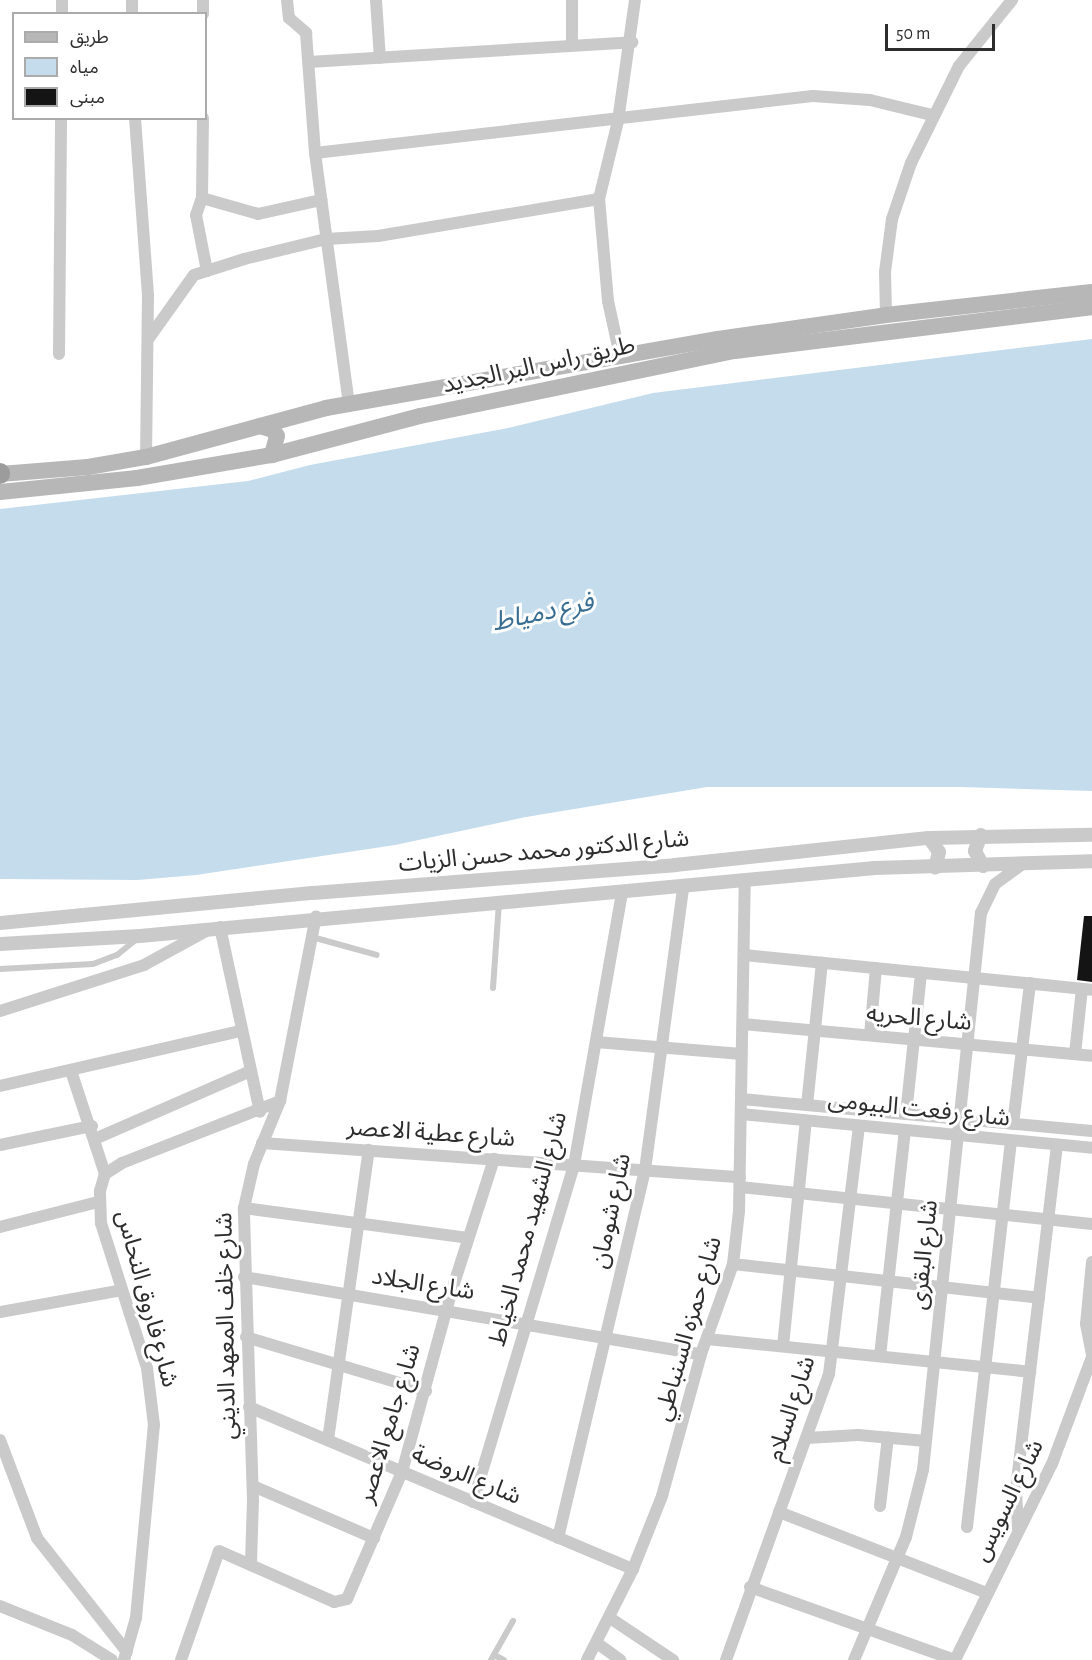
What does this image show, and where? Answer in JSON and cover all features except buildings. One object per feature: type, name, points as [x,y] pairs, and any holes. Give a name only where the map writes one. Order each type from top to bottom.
[{"type":"main road","name":"طريق راس البر الجديد","points":[[0,474],[146,457],[349,404],[620,356],[886,315],[1092,292]]},
{"type":"main road","name":"طريق راس البر الجديد","points":[[0,492],[137,478],[272,455],[420,416],[684,360],[817,339],[1092,307]]},
{"type":"main road","points":[[260,426],[273,430],[277,436],[272,455]]},
{"type":"street","points":[[287,0],[289,18],[306,33],[315,153],[349,404]]},
{"type":"street","points":[[376,0],[380,58]]},
{"type":"street","points":[[572,0],[572,45]]},
{"type":"street","points":[[620,356],[608,301],[599,200],[618,120],[632,42],[635,0]]},
{"type":"street","points":[[886,315],[885,272],[892,219],[932,115],[959,66],[1012,0]]},
{"type":"street","points":[[309,62],[632,42]]},
{"type":"street","points":[[315,153],[813,96],[870,100],[932,115]]},
{"type":"street","points":[[59,354],[61,120]]},
{"type":"street","points":[[135,120],[149,338],[146,457]]},
{"type":"street","points":[[203,120],[202,198],[196,215],[207,271]]},
{"type":"street","points":[[202,198],[258,214],[321,200]]},
{"type":"street","points":[[149,338],[194,275],[207,271],[326,239],[378,236],[599,200]]},
{"type":"street","points":[[981,835],[975,851],[983,866]]},
{"type":"street","name":"شارع الدكتور محمد حسن الزيات","points":[[0,923],[313,893],[685,864],[928,838],[981,835],[1092,835]]},
{"type":"street","points":[[928,838],[939,852],[935,868]]},
{"type":"street","name":"شارع الدكتور محمد حسن الزيات","points":[[0,944],[140,936],[316,916],[682,888],[875,868],[935,868],[1092,861]]},
{"type":"street","name":"شارع البقرى","points":[[854,1660],[898,1558],[916,1504],[936,1362],[967,1044],[984,901],[999,879],[1027,863]]},
{"type":"street","name":"شارع حمزه السنباطي","points":[[587,1660],[633,1569],[669,1476],[701,1354],[733,1264],[740,1182],[746,882]]},
{"type":"street","name":"شارع شومان","points":[[558,1538],[645,1170],[682,888]]},
{"type":"street","name":"شارع الشهيد محمد الخياط","points":[[473,1502],[574,1165],[622,893]]},
{"type":"street","name":"شارع خلف المعهد الديني","points":[[251,1563],[253,1486],[244,1277],[244,1208],[250,1175],[280,1101],[316,916]]},
{"type":"street","points":[[0,1011],[144,966],[216,927],[260,1112]]},
{"type":"street","points":[[744,955],[1087,989],[1075,1054]]},
{"type":"street","points":[[807,1105],[822,963]]},
{"type":"street","points":[[870,1035],[876,968]]},
{"type":"street","points":[[906,1114],[921,973]]},
{"type":"street","points":[[1013,1124],[1030,984]]},
{"type":"street","name":"شارع الحريه","points":[[743,1024],[1092,1056]]},
{"type":"street","points":[[0,1086],[241,1031]]},
{"type":"street","points":[[596,1042],[742,1054]]},
{"type":"street","points":[[71,1071],[97,1138],[105,1174],[148,1152],[260,1112],[280,1101]]},
{"type":"street","points":[[97,1138],[250,1071]]},
{"type":"street","name":"شارع رفعت البيومى","points":[[741,1099],[1092,1131]]},
{"type":"street","name":"شارع رفعت البيومى","points":[[741,1114],[1092,1148]]},
{"type":"street","points":[[783,1346],[806,1120]]},
{"type":"street","points":[[0,1145],[92,1125]]},
{"type":"street","name":"شارع السلام","points":[[726,1660],[750,1587],[807,1438],[833,1352],[859,1126]]},
{"type":"street","points":[[880,1356],[905,1130]]},
{"type":"street","points":[[967,1527],[1011,1141]]},
{"type":"street","name":"شارع عطية الاعصر","points":[[262,1143],[645,1170],[740,1182],[798,1193],[1092,1224]]},
{"type":"street","points":[[1018,1528],[1015,1497],[1058,1145]]},
{"type":"street","points":[[328,1440],[369,1150]]},
{"type":"street","name":"شارع جامع الاعصر","points":[[181,1660],[219,1551],[340,1603],[347,1599],[402,1472],[446,1311],[494,1160]]},
{"type":"street","name":"شارع فاروق النحاس","points":[[105,1174],[98,1202],[122,1290],[147,1368],[154,1425],[139,1596],[126,1656]]},
{"type":"street","points":[[0,1227],[98,1202]]},
{"type":"street","points":[[244,1208],[468,1238]]},
{"type":"street","points":[[1092,1262],[1086,1320],[1092,1356]]},
{"type":"street","points":[[733,1264],[1039,1298]]},
{"type":"street","name":"شارع الجلاد","points":[[244,1277],[701,1354]]},
{"type":"street","points":[[0,1312],[122,1290]]},
{"type":"street","points":[[246,1337],[426,1391]]},
{"type":"street","points":[[707,1339],[1030,1372]]},
{"type":"street","name":"شارع السويس","points":[[955,1660],[1018,1528],[1052,1464],[1092,1356]]},
{"type":"street","name":"شارع الروضة","points":[[249,1407],[633,1569]]},
{"type":"street","points":[[880,1506],[888,1437]]},
{"type":"street","points":[[807,1438],[888,1437],[926,1441]]},
{"type":"street","points":[[0,1440],[37,1538],[126,1656]]},
{"type":"street","points":[[253,1486],[374,1538]]},
{"type":"street","points":[[779,1512],[987,1593]]},
{"type":"street","points":[[750,1587],[955,1660]]},
{"type":"street","points":[[0,1606],[72,1635],[112,1660]]},
{"type":"street","points":[[610,1618],[673,1660]]},
{"type":"street","points":[[597,1643],[620,1660]]},
{"type":"lane","points":[[493,988],[499,903]]},
{"type":"lane","points":[[0,969],[93,964],[117,955],[140,936]]},
{"type":"lane","points":[[312,937],[377,955]]},
{"type":"lane","points":[[504,1660],[493,1657],[513,1621]]},
{"type":"water","name":"فرع دمياط","points":[[1092,339],[1092,791],[960,787],[707,787],[526,817],[395,845],[196,875],[138,880],[0,879],[0,509],[248,481],[310,465],[508,428],[653,393]]}]
